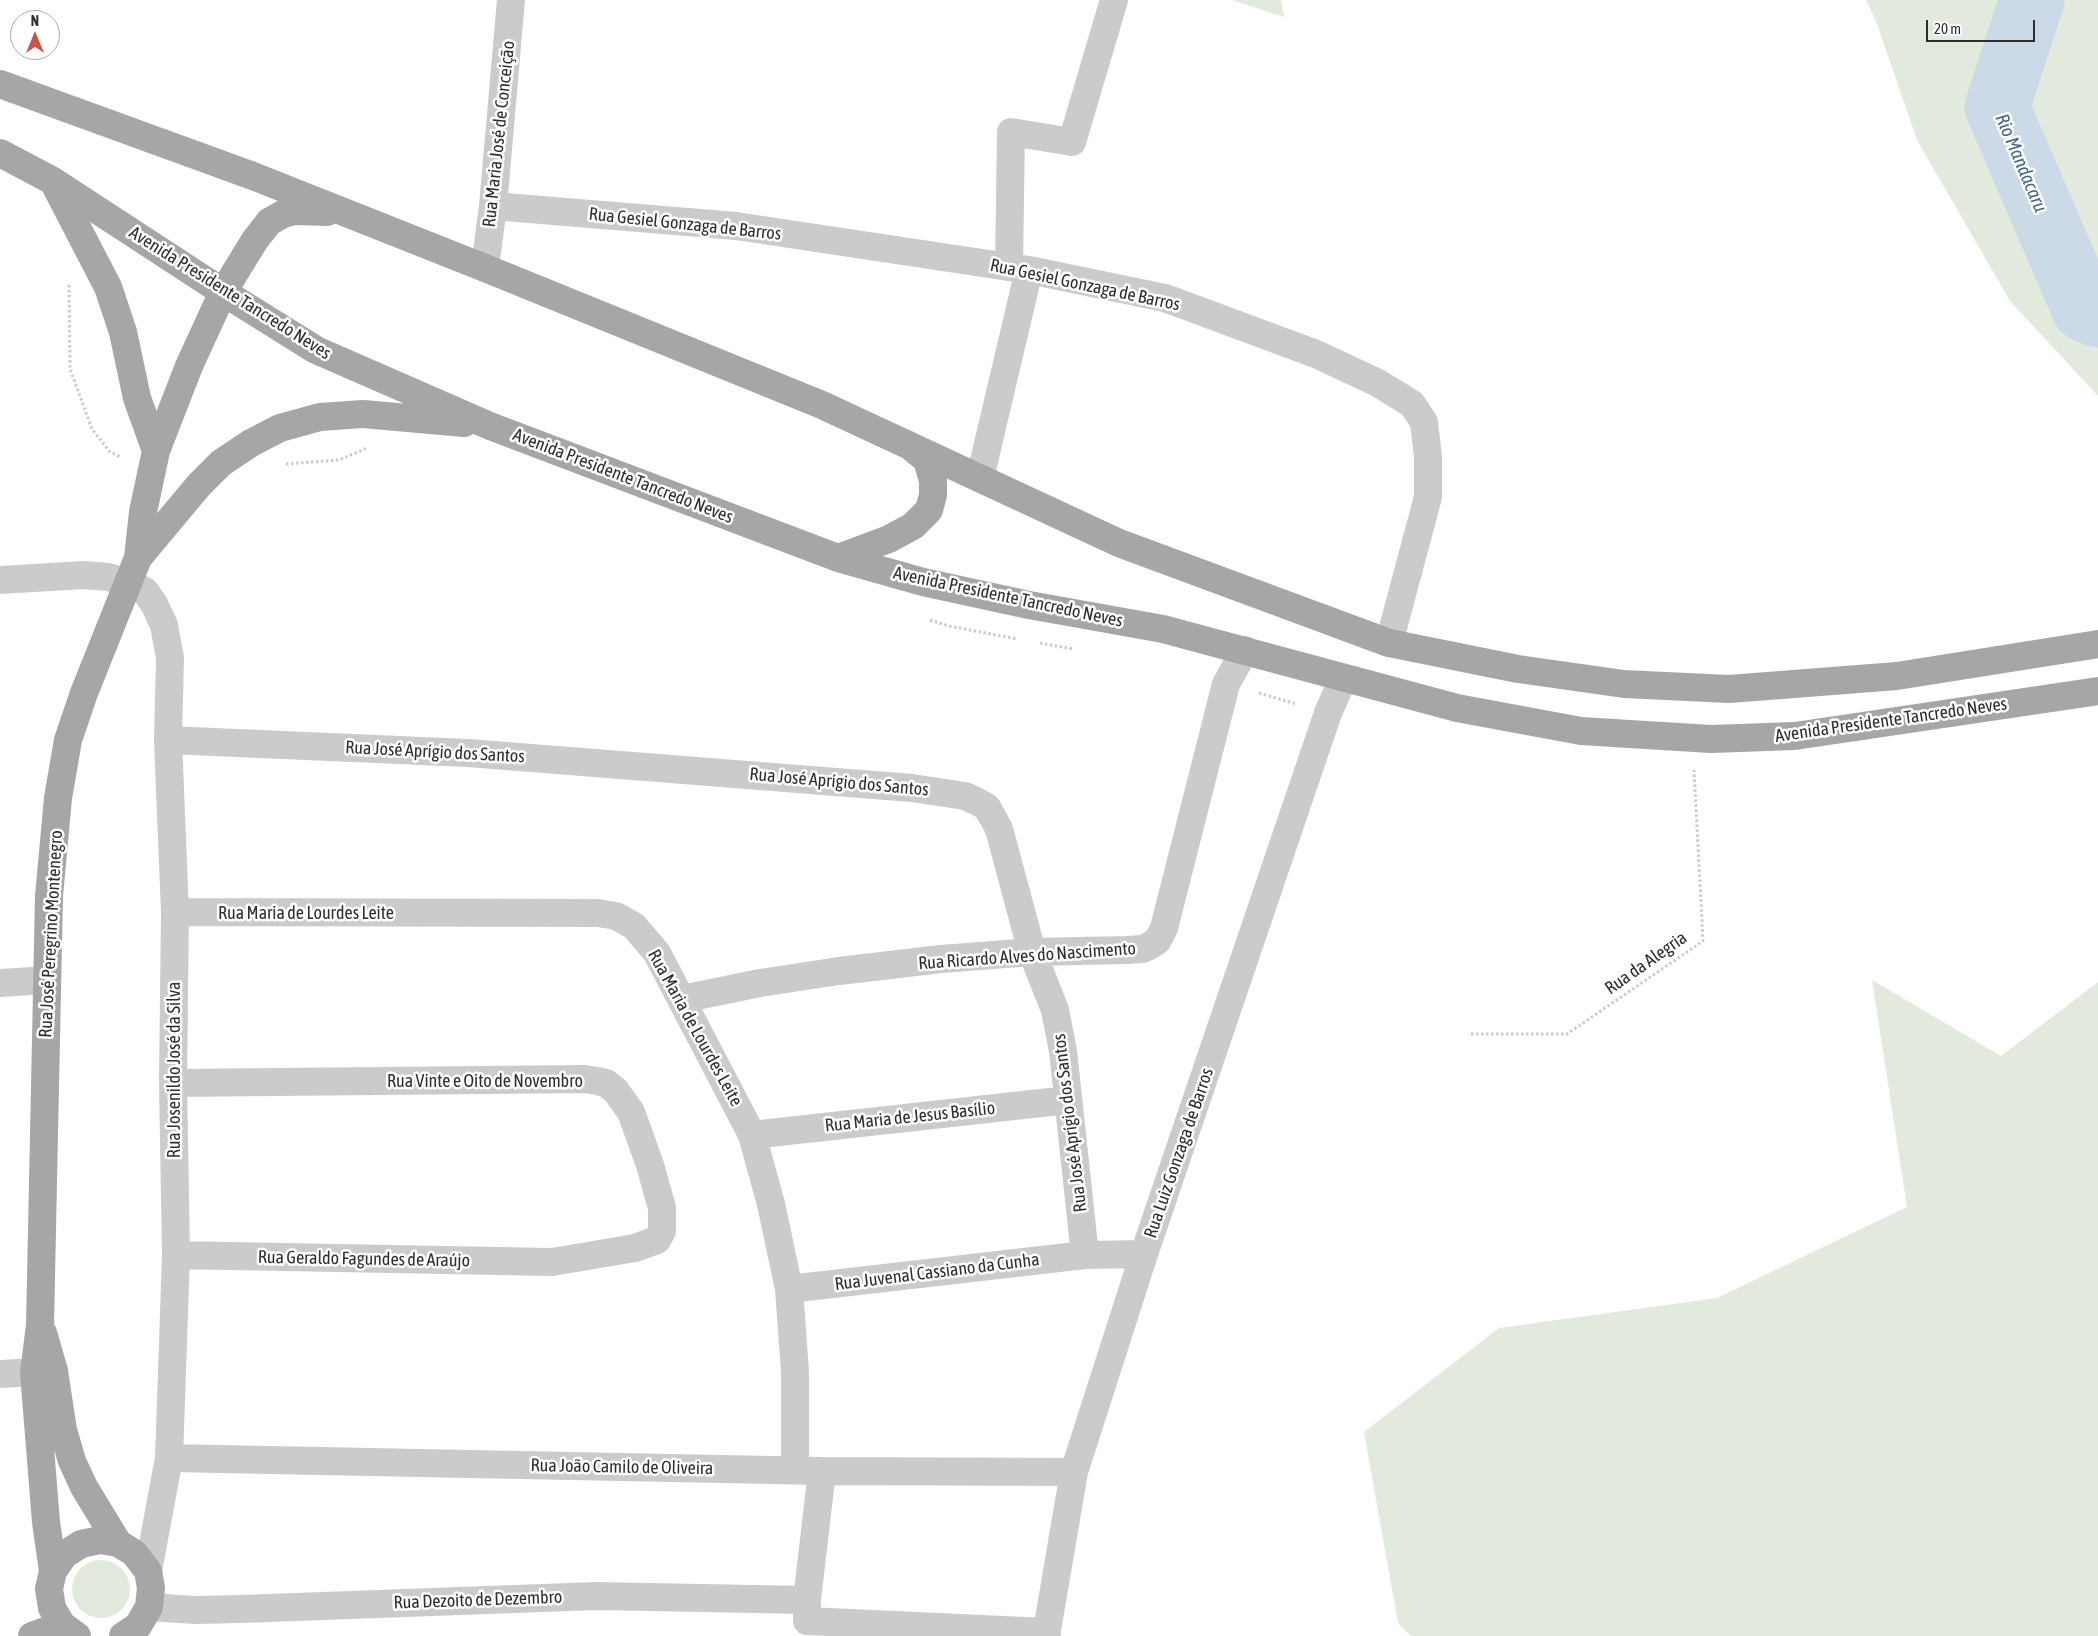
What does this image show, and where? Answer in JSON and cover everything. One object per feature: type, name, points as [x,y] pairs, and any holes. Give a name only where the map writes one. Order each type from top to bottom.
[{"type":"main road","points":[[0,84],[253,176],[485,268],[822,405],[1119,543],[1389,643],[1518,669],[1624,684],[1729,689],[1897,676],[2098,644]]},
{"type":"main road","name":"Avenida Presidente Tancredo Neves","points":[[0,153],[53,181],[316,350],[490,426],[838,558],[923,582],[1029,605],[1162,629],[1457,708],[1581,731],[1711,739],[1794,736],[2098,691]]},
{"type":"main road","points":[[53,181],[108,287],[123,332],[137,398],[156,451]]},
{"type":"main road","name":"Rua José Peregrino Montenegro","points":[[54,1571],[46,1522],[44,1372],[40,1325],[49,896],[58,798],[68,740],[84,693],[138,558],[143,512],[156,451],[189,366],[223,292],[255,240],[269,222],[283,214],[295,211],[351,215]]},
{"type":"main road","name":"Rua José Peregrino Montenegro","points":[[138,558],[199,485],[221,463],[251,443],[280,428],[320,417],[363,414],[490,426]]},
{"type":"main road","points":[[838,558],[889,539],[913,526],[928,510],[933,495],[933,481],[927,460],[908,444]]},
{"type":"main road","name":"Rua José Peregrino Montenegro","points":[[44,1372],[72,1461],[84,1487],[118,1543]]},
{"type":"main road","points":[[70,1630],[52,1608],[49,1589],[54,1571],[64,1555],[81,1544],[100,1540],[118,1543],[134,1553],[148,1571],[151,1588],[139,1626]]},
{"type":"main road","points":[[32,1636],[70,1630]]},
{"type":"street","name":"Rua Maria José de Conceição","points":[[485,268],[493,206],[511,0]]},
{"type":"street","points":[[980,478],[1019,268],[1011,132],[1072,142],[1114,0]]},
{"type":"street","name":"Rua Gesiel Gonzaga de Barros","points":[[493,206],[736,226],[1019,268],[1165,298],[1316,354],[1378,383],[1412,404],[1424,422],[1428,457],[1428,496],[1389,643]]},
{"type":"street","points":[[0,580],[84,575],[108,577],[129,583]]},
{"type":"street","name":"Rua Josenildo José da Silva","points":[[129,583],[144,591],[154,604],[164,624],[170,658],[168,740],[175,912],[173,1083],[176,1255],[169,1458],[148,1571]]},
{"type":"street","name":"Rua Ricardo Alves do Nascimento","points":[[682,999],[760,983],[839,971],[941,959],[1032,952],[1143,949],[1158,940],[1164,928],[1226,684],[1245,650]]},
{"type":"street","name":"Rua Luiz Gonzaga de Barros","points":[[1047,1634],[1074,1472],[1144,1254],[1328,713],[1344,679]]},
{"type":"street","name":"Rua José Aprígio dos Santos","points":[[168,740],[468,752],[912,788],[965,796],[987,808],[999,829],[1032,952],[1055,1010],[1063,1051],[1085,1255]]},
{"type":"street","name":"Rua Maria de Lourdes Leite","points":[[175,912],[571,912],[616,916],[634,926],[656,953],[682,999],[752,1135],[770,1204],[789,1289],[795,1372],[808,1471],[807,1619]]},
{"type":"street","points":[[0,983],[47,980]]},
{"type":"street","name":"Rua Vinte e Oito de Novembro","points":[[173,1083],[585,1079],[606,1083],[622,1098],[631,1112],[650,1165],[662,1208],[662,1231],[656,1240],[635,1248],[552,1262]]},
{"type":"street","name":"Rua Maria de Jesus Basílio","points":[[752,1135],[1068,1100]]},
{"type":"street","points":[[1085,1255],[1144,1254]]},
{"type":"street","name":"Rua Geraldo Fagundes de Araújo","points":[[176,1255],[552,1262]]},
{"type":"street","name":"Rua Juvenal Cassiano da Cunha","points":[[789,1289],[1085,1255]]},
{"type":"street","points":[[0,1374],[44,1372]]},
{"type":"street","name":"Rua João Camilo de Oliveira","points":[[169,1458],[808,1471],[1074,1472]]},
{"type":"street","name":"Rua Dezoito de Dezembro","points":[[139,1626],[195,1610],[597,1596],[807,1619],[1047,1634]]},
{"type":"path","name":"Rua da Alegria","points":[[1471,1034],[1567,1034],[1703,941],[1694,769]]},
{"type":"shaded area","points":[[1232,0],[1281,0],[1284,17]]},
{"type":"shaded area","points":[[1866,0],[2098,0],[2098,396],[2010,301],[1917,140],[1876,21]]},
{"type":"shaded area","points":[[1872,980],[2001,1056],[2098,982],[2098,1636],[1411,1636],[1398,1623],[1364,1432],[1499,1328],[1717,1298],[1907,1207]]},
{"type":"shaded area","points":[[101,1560],[112,1562],[125,1573],[130,1589],[128,1600],[117,1613],[101,1618],[90,1616],[77,1605],[72,1589],[74,1578],[85,1565]]},
{"type":"waterway","name":"Rio Mandacaru","points":[[2032,0],[1997,107],[2084,309],[2098,315]]}]
